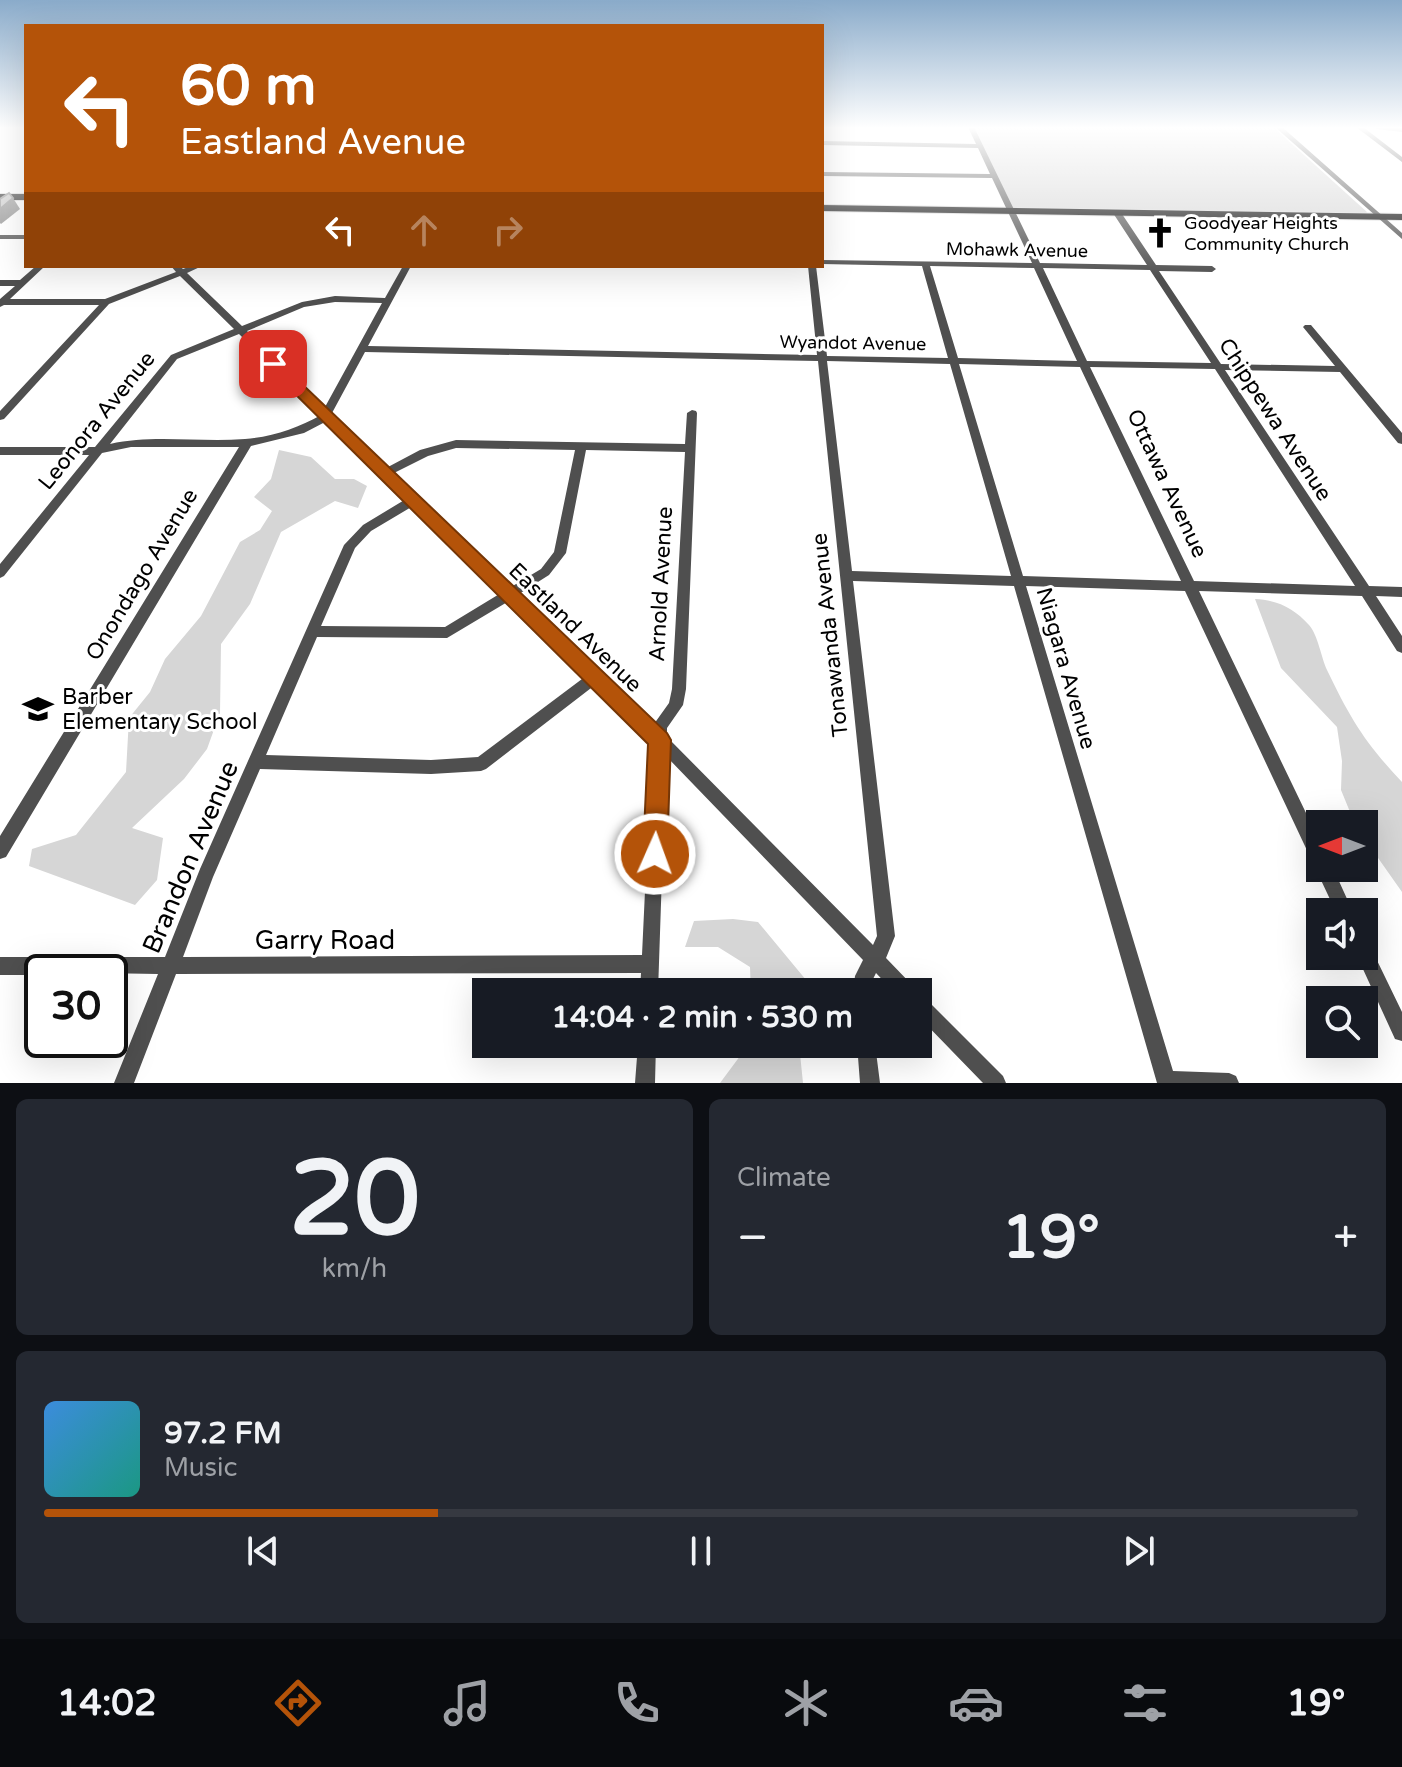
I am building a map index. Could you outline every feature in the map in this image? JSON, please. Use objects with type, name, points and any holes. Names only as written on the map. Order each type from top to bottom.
[{"type":"main road","points":[[0,197],[24,197]]},
{"type":"main road","points":[[824,208],[1402,217]]},
{"type":"street","name":"Ottawa Avenue","points":[[996,178],[1306,830]]},
{"type":"street","points":[[1335,178],[1402,237]]},
{"type":"street","name":"Chippewa Avenue","points":[[1117,213],[1402,647]]},
{"type":"street","points":[[0,237],[24,237]]},
{"type":"street","name":"Mohawk Avenue","points":[[824,262],[1212,269]]},
{"type":"street","name":"Niagara Avenue","points":[[925,264],[1166,1082]]},
{"type":"street","points":[[1,303],[39,268]]},
{"type":"street","points":[[0,451],[96,451],[131,443],[247,443],[300,431],[325,417],[406,268]]},
{"type":"street","name":"Tonawanda Avenue","points":[[812,268],[886,936],[875,959],[864,970],[863,978]]},
{"type":"street","points":[[0,417],[106,302],[178,269]]},
{"type":"street","name":"Eastland Avenue","points":[[178,269],[325,417],[660,740],[893,978]]},
{"type":"street","points":[[0,283],[23,283]]},
{"type":"street","name":"Leonora Avenue","points":[[0,573],[168,361],[309,303],[388,301]]},
{"type":"street","points":[[1,303],[106,302]]},
{"type":"street","points":[[1308,327],[1402,440]]},
{"type":"street","name":"Wyandot Avenue","points":[[363,349],[1342,369]]},
{"type":"street","name":"Arnold Avenue","points":[[650,978],[660,726],[676,705],[679,689],[692,413]]},
{"type":"street","name":"Onondago Avenue","points":[[0,851],[247,443]]},
{"type":"street","points":[[386,473],[448,445],[690,448]]},
{"type":"street","points":[[313,631],[447,633],[510,596],[552,566],[560,553],[581,446]]},
{"type":"street","name":"Brandon Avenue","points":[[124,1083],[206,875],[353,539],[412,501]]},
{"type":"street","points":[[847,576],[1402,592]]},
{"type":"street","points":[[256,762],[470,767],[495,756],[594,678]]},
{"type":"street","name":"Garry Road","points":[[0,966],[650,964]]},
{"type":"street","points":[[1373,970],[1402,1032]]},
{"type":"street","points":[[932,1017],[996,1083]]},
{"type":"street","points":[[645,1083],[646,1058]]},
{"type":"street","points":[[867,1058],[870,1083]]},
{"type":"street","points":[[1166,1082],[1229,1083]]},
{"type":"shaded area","points":[[998,178],[1329,178],[1367,212],[1365,215],[1013,209]]},
{"type":"shaded area","points":[[279,450],[311,457],[335,479],[354,479],[367,486],[358,508],[335,501],[281,532],[250,604],[221,644],[220,713],[207,749],[184,779],[132,828],[163,838],[157,880],[135,905],[29,866],[32,849],[76,835],[126,772],[129,718],[150,692],[165,659],[201,616],[240,542],[260,530],[272,511],[254,497],[271,479]]},
{"type":"shaded area","points":[[1255,599],[1285,606],[1309,625],[1327,670],[1351,716],[1378,755],[1402,782],[1402,892],[1378,858],[1378,810],[1349,810],[1341,790],[1342,761],[1337,727],[1281,668]]},
{"type":"shaded area","points":[[733,919],[758,922],[804,978],[750,978],[750,967],[718,947],[685,947],[694,921]]},
{"type":"shaded area","points":[[739,1058],[800,1058],[803,1083],[720,1083]]},
{"type":"building","points":[[9,193],[13,198],[0,209],[0,199]]},
{"type":"place","name":"Goodyear Heights Community Church","points":[[1160,233]]},
{"type":"place","name":"Barber Elementary School","points":[[38,709]]},
{"type":"route","points":[[273,364],[660,740],[655,854]]}]
